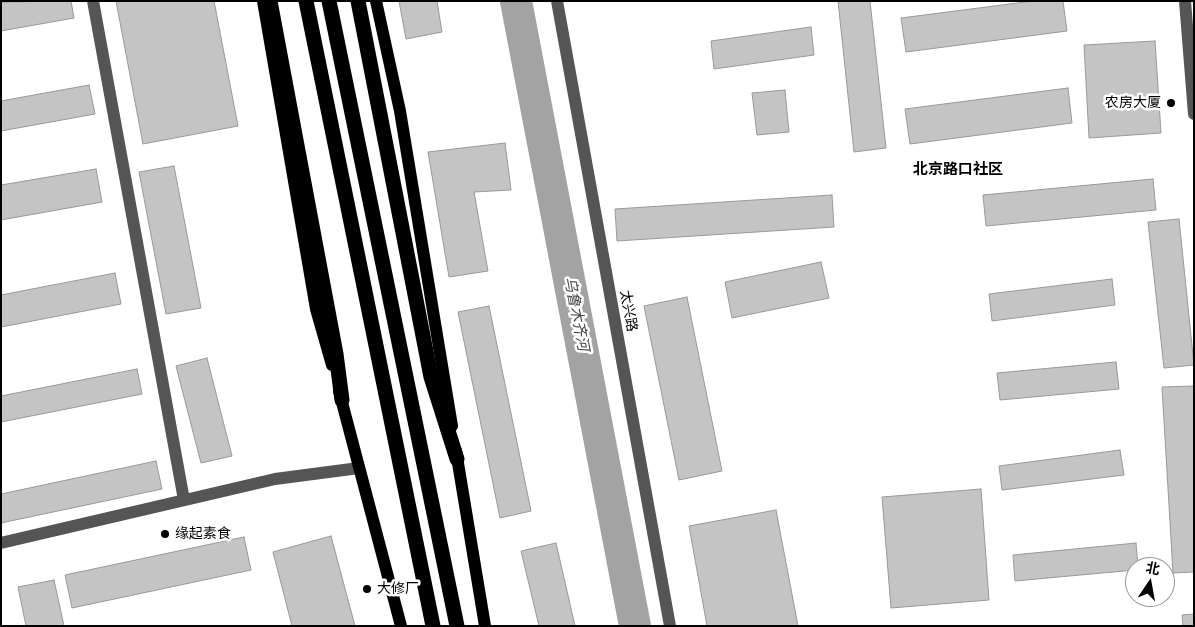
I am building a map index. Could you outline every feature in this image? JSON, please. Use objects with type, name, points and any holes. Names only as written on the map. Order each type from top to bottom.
[{"type":"highway","points":[[270,1],[336,354],[342,400]]},
{"type":"highway","points":[[306,1],[433,626]]},
{"type":"highway","points":[[329,1],[457,626]]},
{"type":"highway","points":[[358,1],[431,377],[458,459]]},
{"type":"main road","points":[[263,1],[316,309],[342,400],[401,626]]},
{"type":"main road","points":[[376,1],[400,111],[485,626]]},
{"type":"street","points":[[93,1],[184,500]]},
{"type":"street","name":"太兴路","points":[[557,1],[670,626]]},
{"type":"street","points":[[1185,1],[1194,114]]},
{"type":"street","points":[[1,543],[275,479],[359,468]]},
{"type":"building","points":[[71,1],[74,18],[1,31],[1,2]]},
{"type":"building","points":[[116,1],[214,1],[238,126],[143,144]]},
{"type":"building","points":[[399,1],[437,1],[442,32],[406,39]]},
{"type":"building","points":[[838,1],[870,1],[886,148],[854,152]]},
{"type":"building","points":[[1033,1],[1063,1],[1067,31],[906,52],[901,18]]},
{"type":"building","points":[[811,27],[814,55],[714,69],[711,41]]},
{"type":"building","points":[[1155,41],[1161,133],[1089,138],[1084,45]]},
{"type":"building","points":[[89,85],[95,114],[1,131],[1,101]]},
{"type":"building","points":[[1068,88],[1072,123],[910,144],[905,109]]},
{"type":"building","points":[[785,90],[789,132],[757,135],[752,93]]},
{"type":"building","points":[[505,143],[511,190],[474,192],[488,271],[449,277],[428,152]]},
{"type":"building","points":[[174,166],[201,308],[166,314],[139,172]]},
{"type":"building","points":[[96,169],[102,202],[1,220],[1,185]]},
{"type":"building","points":[[1153,179],[1156,210],[986,226],[983,195]]},
{"type":"building","points":[[832,195],[834,227],[617,241],[615,209]]},
{"type":"building","points":[[1179,219],[1194,365],[1164,368],[1148,222]]},
{"type":"building","points":[[821,262],[829,298],[732,318],[725,282]]},
{"type":"building","points":[[115,273],[121,304],[1,327],[1,295]]},
{"type":"building","points":[[1112,279],[1115,305],[992,321],[989,294]]},
{"type":"building","points":[[687,297],[722,471],[679,480],[644,306]]},
{"type":"building","points":[[489,306],[531,511],[500,518],[458,312]]},
{"type":"building","points":[[207,358],[232,456],[201,463],[176,366]]},
{"type":"building","points":[[1116,362],[1119,389],[1000,400],[997,373]]},
{"type":"building","points":[[137,369],[142,394],[1,422],[1,396]]},
{"type":"building","points":[[1194,386],[1194,572],[1175,573],[1175,557],[1172,557],[1162,387]]},
{"type":"building","points":[[1120,450],[1124,475],[1002,490],[999,466]]},
{"type":"building","points":[[156,461],[162,489],[1,523],[1,494]]},
{"type":"building","points":[[981,489],[989,600],[891,608],[882,497]]},
{"type":"building","points":[[776,510],[798,626],[707,626],[689,526]]},
{"type":"building","points":[[331,536],[355,626],[292,626],[273,552]]},
{"type":"building","points":[[244,537],[251,570],[72,608],[65,575]]},
{"type":"building","points":[[556,543],[575,626],[539,626],[521,551]]},
{"type":"building","points":[[1136,543],[1137,557],[1125,557],[1125,571],[1015,581],[1013,555]]},
{"type":"building","points":[[54,580],[64,626],[26,626],[18,587]]},
{"type":"building","points":[[1194,614],[1194,626],[1183,626],[1182,615]]},
{"type":"waterway","name":"乌鲁木齐河","points":[[516,1],[635,626]]},
{"type":"place","name":"农房大厦","points":[[1171,103]]},
{"type":"place","name":"缘起素食","points":[[165,534]]},
{"type":"place","name":"大修厂","points":[[367,589]]},
{"type":"district","name":"北京路口社区","points":[[958,170]]}]
